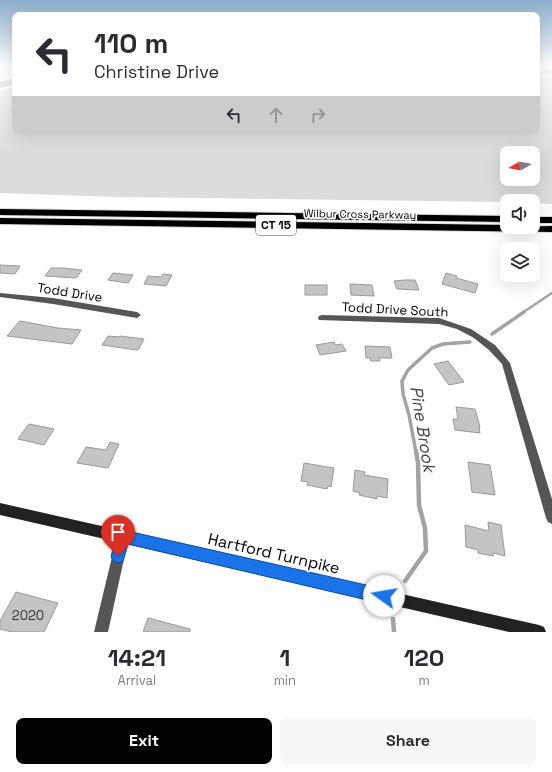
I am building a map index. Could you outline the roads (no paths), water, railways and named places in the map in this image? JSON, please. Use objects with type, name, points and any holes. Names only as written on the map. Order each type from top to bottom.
[{"type":"highway","name":"Wilbur Cross Parkway","points":[[0,212],[500,219]]},
{"type":"highway","points":[[540,220],[552,220]]},
{"type":"highway","name":"Wilbur Cross Parkway","points":[[0,221],[552,229]]},
{"type":"main road","name":"Hartford Turnpike","points":[[0,509],[539,632]]},
{"type":"street","name":"Todd Drive","points":[[0,295],[53,301],[137,315]]},
{"type":"street","name":"Todd Drive South","points":[[322,318],[439,321],[455,325],[471,332],[495,348],[506,363],[552,518]]},
{"type":"street","points":[[101,632],[123,536]]},
{"type":"waterway","name":"Pine Brook","points":[[522,313],[552,293]]},
{"type":"waterway","name":"Pine Brook","points":[[492,334],[524,312]]},
{"type":"waterway","name":"Pine Brook","points":[[416,452],[409,415],[403,394],[402,381],[408,370],[432,348],[443,344],[470,342]]},
{"type":"waterway","name":"Pine Brook","points":[[405,581],[426,551],[425,528],[419,505],[418,463],[416,451]]},
{"type":"waterway","name":"Pine Brook","points":[[393,619],[394,632]]}]
